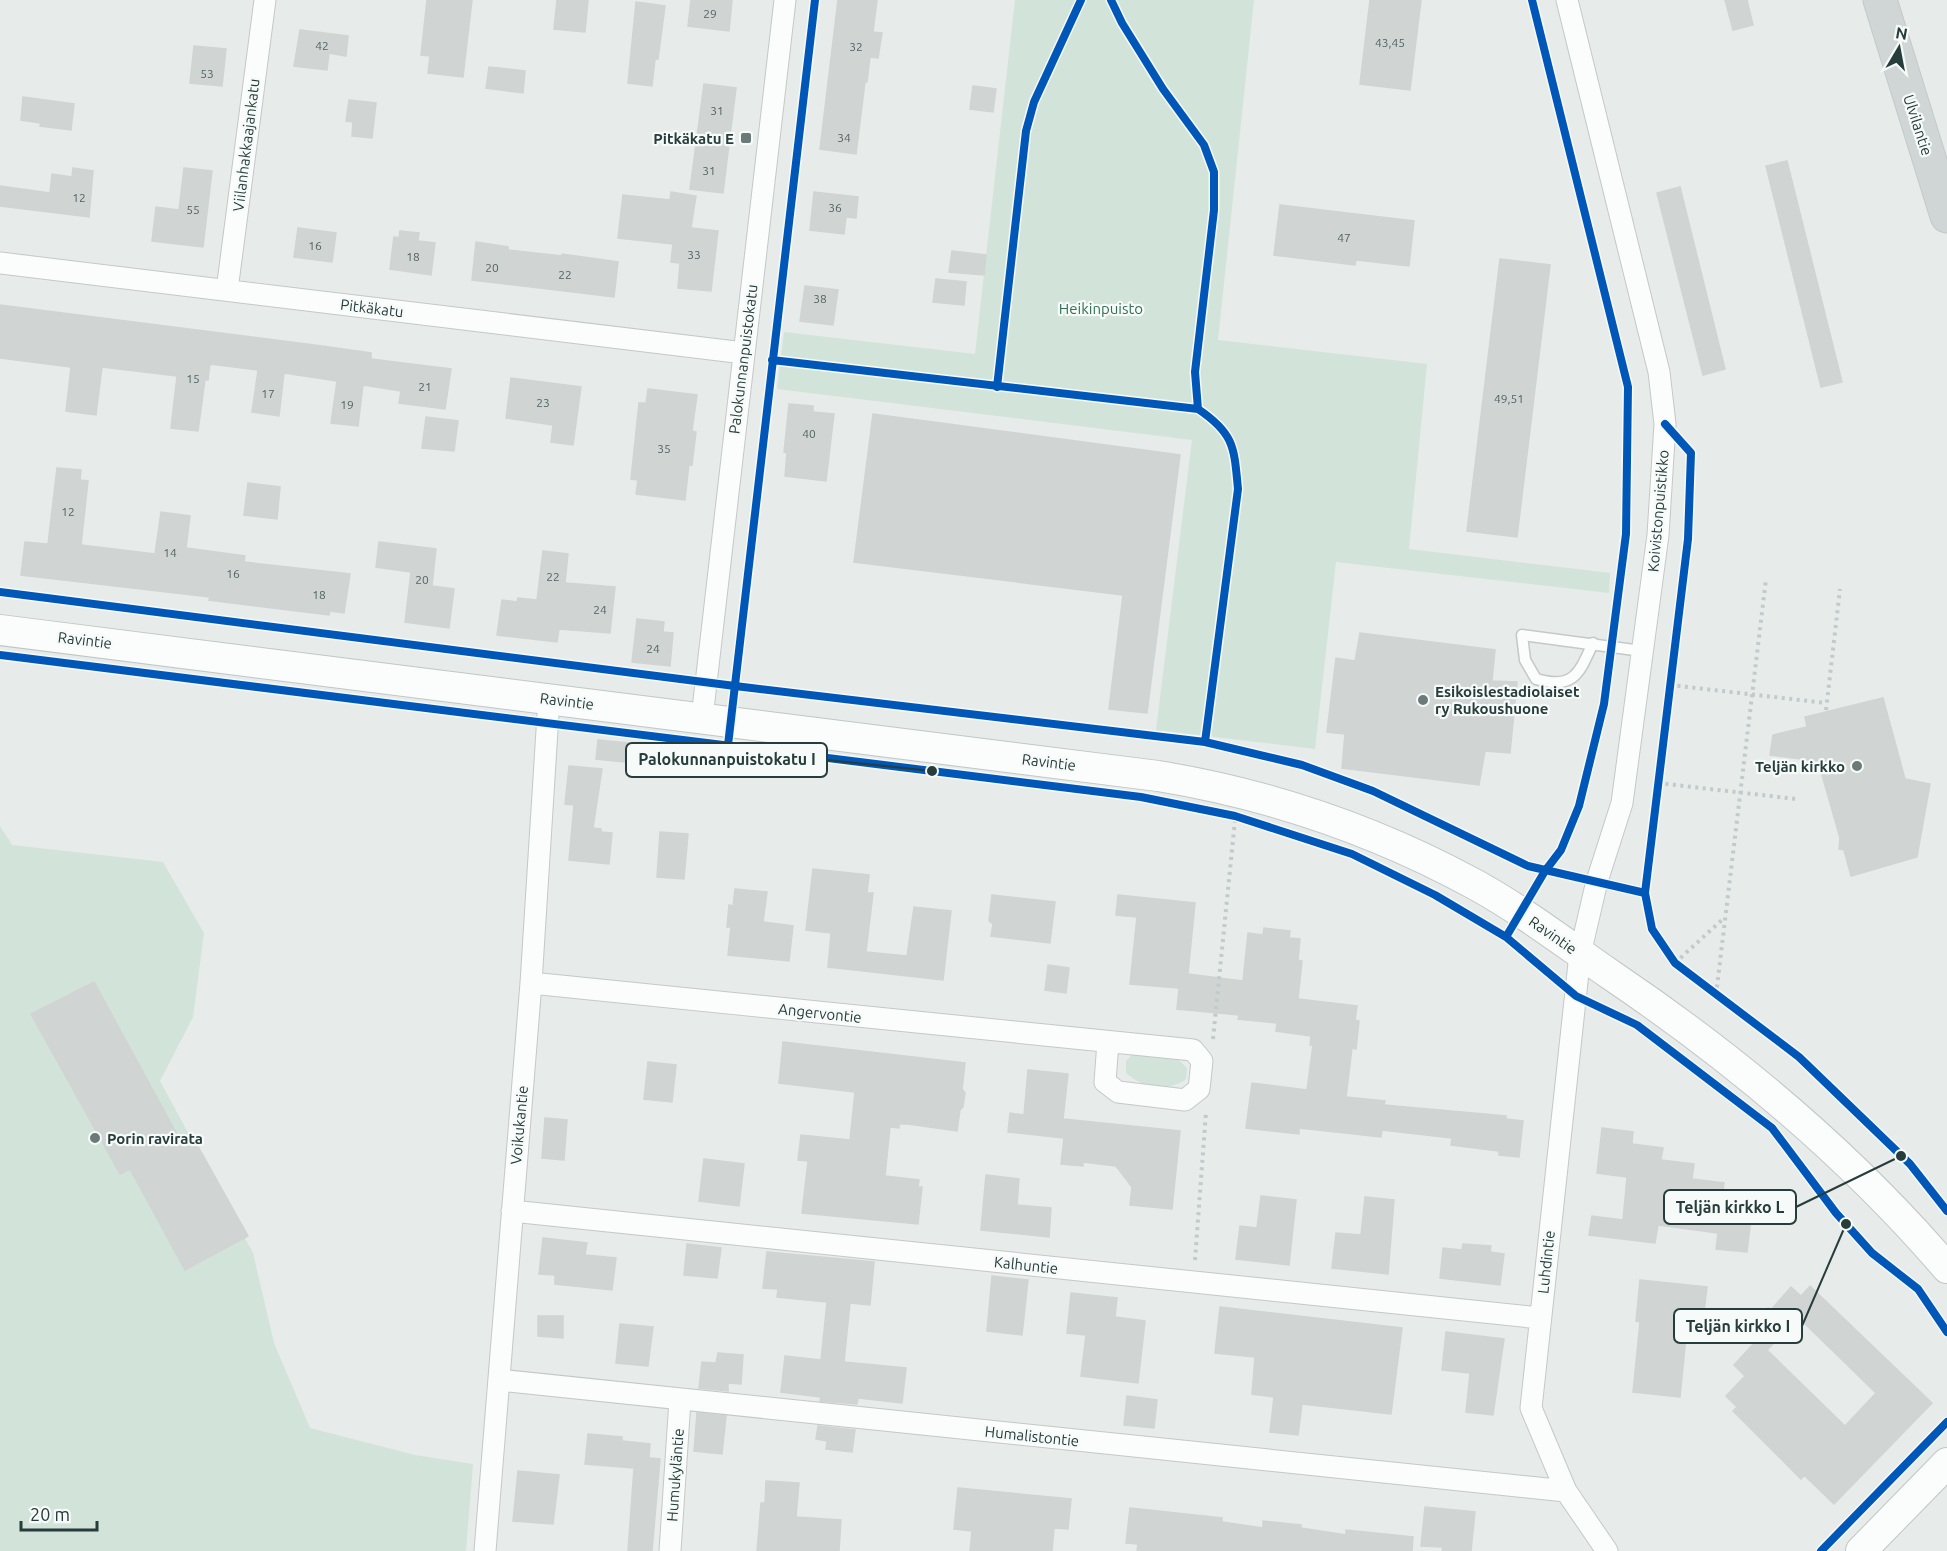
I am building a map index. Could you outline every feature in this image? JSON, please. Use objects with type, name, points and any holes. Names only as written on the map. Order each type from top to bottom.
[{"type":"main road","name":"Ulvilantie","points":[[1880,0],[1947,216]]},
{"type":"main road","name":"Ravintie","points":[[0,630],[1158,776],[1203,783],[1296,808],[1355,829],[1475,885],[1522,913],[1653,1003],[1713,1048],[1809,1128],[1868,1182],[1947,1268]]},
{"type":"main road","points":[[1861,1551],[1947,1463]]},
{"type":"street","name":"Viilanhakkaajankatu","points":[[227,290],[265,0]]},
{"type":"street","name":"Palokunnanpuistokatu","points":[[702,718],[785,0]]},
{"type":"street","name":"Koivistonpuistikko","points":[[1567,0],[1659,372],[1665,424],[1658,535],[1622,803],[1597,881],[1580,954]]},
{"type":"street","name":"Pitkäkatu","points":[[0,263],[744,353]]},
{"type":"street","name":"Voikukantie","points":[[485,1551],[531,983],[549,699]]},
{"type":"street","name":"Luhdintie","points":[[1580,954],[1531,1408],[1566,1491],[1607,1551]]},
{"type":"street","name":"Angervontie","points":[[531,983],[1193,1050],[1202,1061],[1199,1089],[1185,1100],[1118,1092],[1105,1082],[1108,1042]]},
{"type":"street","name":"Kalhuntie","points":[[512,1211],[1540,1318]]},
{"type":"street","name":"Humalistontie","points":[[499,1380],[1566,1491]]},
{"type":"street","name":"Humukyläntie","points":[[670,1551],[681,1400]]},
{"type":"lane","points":[[1593,644],[1581,668],[1567,681],[1554,684],[1536,679],[1525,660],[1522,635],[1581,642],[1642,651]]},
{"type":"path","points":[[1716,995],[1766,579]]},
{"type":"path","points":[[1826,710],[1840,589]]},
{"type":"path","points":[[1669,696],[1671,674]]},
{"type":"path","points":[[1670,685],[1826,703]]},
{"type":"path","points":[[1657,794],[1660,772]]},
{"type":"path","points":[[1658,783],[1796,799]]},
{"type":"path","points":[[1225,814],[1246,819]]},
{"type":"path","points":[[1675,963],[1725,918]]},
{"type":"path","points":[[1653,1003],[1679,968],[1669,955]]},
{"type":"path","points":[[1707,988],[1725,1002]]},
{"type":"green space","name":"Heikinpuisto","points":[[1015,0],[1254,0],[1218,340],[1427,364],[1409,549],[1610,573],[1609,593],[1336,562],[1315,749],[1156,730],[1192,440],[777,389],[784,332],[975,354]]},
{"type":"green space","name":"Porin ravirata","points":[[0,826],[12,845],[163,862],[204,933],[193,1017],[160,1081],[253,1253],[274,1343],[310,1428],[415,1455],[473,1464],[466,1551],[0,1551]]},
{"type":"green space","points":[[1133,1054],[1163,1055],[1176,1059],[1187,1068],[1186,1079],[1163,1087],[1139,1082],[1126,1073],[1126,1061]]},
{"type":"building","points":[[427,0],[472,0],[463,77],[428,73],[430,56],[421,55]]},
{"type":"building","points":[[557,0],[588,0],[585,32],[554,29]]},
{"type":"building","points":[[691,0],[732,0],[729,31],[688,26]]},
{"type":"building","points":[[838,0],[877,0],[873,32],[882,33],[878,58],[870,57],[856,154],[820,149]]},
{"type":"building","points":[[1370,0],[1421,0],[1410,90],[1360,84]]},
{"type":"building","points":[[1725,0],[1747,0],[1753,25],[1733,30]]},
{"type":"building","points":[[636,2],[665,6],[652,86],[628,83]]},
{"type":"building","points":[[300,30],[348,36],[346,56],[329,53],[327,70],[294,66]]},
{"type":"building","points":[[194,46],[226,49],[222,86],[190,83]]},
{"type":"building","points":[[489,67],[525,71],[523,93],[486,88]]},
{"type":"building","points":[[704,84],[736,88],[723,193],[690,189]]},
{"type":"building","points":[[973,86],[996,89],[993,112],[970,109]]},
{"type":"building","points":[[23,97],[74,104],[71,130],[40,126],[41,123],[21,120]]},
{"type":"building","points":[[349,100],[376,103],[372,138],[352,136],[353,122],[346,121]]},
{"type":"building","points":[[1787,161],[1842,382],[1821,387],[1766,166]]},
{"type":"building","points":[[73,168],[93,171],[89,217],[0,206],[0,186],[50,193],[52,174],[72,177]]},
{"type":"building","points":[[184,168],[212,171],[203,247],[152,241],[156,207],[179,210]]},
{"type":"building","points":[[1680,187],[1725,369],[1703,375],[1657,193]]},
{"type":"building","points":[[671,192],[696,196],[691,228],[718,231],[711,291],[678,288],[680,263],[671,262],[673,244],[618,238],[623,195],[670,200]]},
{"type":"building","points":[[814,192],[858,197],[856,218],[846,217],[844,234],[810,230]]},
{"type":"building","points":[[1280,205],[1414,221],[1409,266],[1356,260],[1355,265],[1274,255]]},
{"type":"building","points":[[298,228],[336,233],[332,262],[294,257]]},
{"type":"building","points":[[400,231],[419,233],[418,241],[435,243],[431,275],[390,269],[394,237],[399,238]]},
{"type":"building","points":[[476,242],[508,247],[508,250],[562,256],[562,254],[618,262],[614,297],[472,280]]},
{"type":"building","points":[[952,251],[986,255],[984,275],[949,272]]},
{"type":"building","points":[[1500,259],[1550,265],[1517,537],[1467,531]]},
{"type":"building","points":[[936,279],[966,282],[964,305],[933,302]]},
{"type":"building","points":[[805,286],[838,290],[833,325],[800,321]]},
{"type":"building","points":[[0,305],[322,346],[371,353],[371,359],[451,369],[445,409],[399,403],[401,391],[363,385],[358,426],[331,423],[337,381],[284,373],[279,416],[252,412],[258,370],[210,364],[208,380],[205,380],[198,431],[171,428],[177,376],[102,367],[96,415],[66,411],[71,367],[0,358]]},
{"type":"building","points":[[511,378],[581,387],[573,445],[551,442],[553,425],[506,418]]},
{"type":"building","points":[[648,389],[697,395],[692,431],[696,432],[692,465],[689,464],[685,500],[636,494],[638,480],[631,479],[639,403],[646,403]]},
{"type":"building","points":[[789,404],[813,406],[813,412],[834,414],[826,481],[785,476],[787,453],[784,452]]},
{"type":"building","points":[[873,414],[1180,455],[1147,713],[1109,709],[1123,595],[854,562]]},
{"type":"building","points":[[426,417],[458,421],[454,451],[422,448]]},
{"type":"building","points":[[57,468],[81,470],[80,480],[88,481],[81,545],[155,554],[161,512],[190,516],[186,548],[245,556],[244,562],[350,574],[344,613],[330,611],[329,615],[209,600],[210,597],[21,575],[25,542],[48,544]]},
{"type":"building","points":[[248,483],[280,487],[277,519],[244,515]]},
{"type":"building","points":[[379,542],[436,549],[432,586],[454,589],[449,628],[405,622],[411,572],[376,567]]},
{"type":"building","points":[[543,551],[568,554],[565,583],[615,587],[610,633],[559,629],[557,642],[497,635],[502,600],[517,602],[518,598],[537,600]]},
{"type":"building","points":[[637,619],[664,622],[663,632],[673,633],[670,666],[632,662]]},
{"type":"building","name":"Esikoislestadiolaiset ry Rukoushuone","points":[[1360,633],[1495,650],[1492,681],[1517,682],[1510,753],[1485,751],[1479,785],[1342,768],[1345,734],[1327,732],[1336,658],[1355,661]]},
{"type":"building","points":[[1883,698],[1905,779],[1930,784],[1917,857],[1851,876],[1844,850],[1839,849],[1840,838],[1818,761],[1770,755],[1773,735],[1807,727],[1805,717]]},
{"type":"building","points":[[598,740],[628,743],[625,762],[596,759]]},
{"type":"building","points":[[569,766],[602,769],[593,828],[601,829],[601,832],[612,833],[609,864],[569,860],[574,805],[565,804]]},
{"type":"building","points":[[660,832],[688,834],[684,879],[657,877]]},
{"type":"building","points":[[813,869],[869,875],[867,893],[873,893],[866,952],[907,956],[914,907],[951,911],[943,980],[828,967],[831,933],[806,930]]},
{"type":"building","points":[[735,889],[767,892],[763,922],[793,926],[789,961],[728,955],[731,927],[727,927],[729,905],[733,906]]},
{"type":"building","points":[[992,895],[1055,902],[1050,943],[991,936],[993,924],[989,921]]},
{"type":"building","points":[[1118,895],[1195,903],[1188,974],[1243,981],[1248,933],[1263,935],[1264,928],[1290,931],[1289,938],[1300,939],[1298,960],[1302,961],[1298,999],[1357,1006],[1355,1020],[1359,1021],[1356,1049],[1352,1048],[1346,1097],[1385,1101],[1384,1105],[1506,1116],[1506,1119],[1523,1121],[1519,1157],[1499,1155],[1499,1151],[1451,1145],[1452,1138],[1382,1130],[1381,1137],[1299,1128],[1299,1134],[1246,1128],[1252,1083],[1307,1090],[1313,1045],[1310,1045],[1311,1036],[1276,1031],[1277,1023],[1238,1019],[1239,1015],[1177,1009],[1179,988],[1130,984],[1137,917],[1116,915]]},
{"type":"building","points":[[1048,965],[1069,968],[1066,993],[1045,990]]},
{"type":"building","points":[[94,982],[179,1138],[190,1132],[248,1236],[185,1270],[130,1169],[120,1174],[31,1014]]},
{"type":"building","points":[[783,1042],[965,1063],[962,1089],[965,1093],[957,1131],[908,1124],[899,1124],[899,1128],[890,1127],[885,1176],[919,1180],[918,1187],[922,1187],[918,1224],[802,1213],[808,1161],[798,1160],[801,1135],[850,1140],[855,1092],[779,1083]]},
{"type":"building","points":[[648,1062],[676,1065],[672,1102],[644,1099]]},
{"type":"building","points":[[1028,1070],[1068,1074],[1063,1119],[1180,1131],[1172,1209],[1130,1205],[1132,1187],[1116,1166],[1083,1162],[1083,1166],[1061,1164],[1064,1138],[1008,1132],[1010,1113],[1024,1115]]},
{"type":"building","points":[[545,1118],[567,1120],[564,1160],[542,1158]]},
{"type":"building","points":[[1602,1128],[1633,1132],[1632,1144],[1663,1148],[1661,1160],[1694,1164],[1692,1179],[1724,1183],[1722,1198],[1753,1202],[1747,1252],[1716,1249],[1718,1233],[1658,1225],[1655,1243],[1589,1235],[1592,1216],[1623,1220],[1627,1177],[1597,1173]]},
{"type":"building","points":[[704,1159],[744,1164],[739,1206],[699,1201]]},
{"type":"building","points":[[986,1175],[1019,1179],[1017,1205],[1051,1208],[1049,1237],[981,1230]]},
{"type":"building","points":[[1261,1196],[1296,1200],[1289,1265],[1236,1259],[1240,1226],[1257,1228]]},
{"type":"building","points":[[1365,1197],[1394,1200],[1388,1274],[1332,1268],[1336,1233],[1361,1235]]},
{"type":"building","points":[[543,1238],[587,1243],[585,1255],[616,1258],[612,1290],[555,1284],[555,1275],[539,1274]]},
{"type":"building","points":[[687,1244],[721,1248],[717,1278],[684,1275]]},
{"type":"building","points":[[1463,1244],[1491,1246],[1490,1252],[1504,1254],[1500,1285],[1440,1278],[1443,1248],[1462,1250]]},
{"type":"building","points":[[767,1252],[874,1262],[870,1305],[850,1303],[844,1362],[906,1368],[902,1403],[858,1398],[857,1404],[820,1401],[821,1397],[781,1392],[785,1356],[821,1360],[827,1302],[777,1297],[778,1289],[763,1288]]},
{"type":"building","points":[[992,1276],[1028,1280],[1022,1335],[987,1331]]},
{"type":"building","points":[[1640,1280],[1707,1287],[1702,1328],[1687,1327],[1680,1397],[1633,1392],[1640,1322],[1636,1321]]},
{"type":"building","points":[[1810,1286],[1932,1403],[1834,1504],[1804,1475],[1801,1479],[1733,1411],[1737,1407],[1726,1396],[1745,1376],[1734,1365],[1756,1341],[1746,1331],[1768,1308],[1771,1310],[1791,1287],[1801,1296]],"holes":[[[1799,1318],[1876,1393],[1845,1426],[1767,1350]]]},
{"type":"building","points":[[1071,1293],[1117,1298],[1115,1317],[1145,1321],[1138,1383],[1081,1376],[1086,1335],[1067,1333]]},
{"type":"building","points":[[1220,1307],[1402,1328],[1391,1414],[1302,1404],[1298,1435],[1270,1432],[1274,1397],[1252,1394],[1255,1357],[1215,1353]]},
{"type":"building","points":[[538,1316],[563,1316],[563,1338],[538,1336]]},
{"type":"building","points":[[620,1324],[653,1327],[648,1366],[616,1363]]},
{"type":"building","points":[[1446,1332],[1504,1339],[1493,1415],[1466,1412],[1470,1373],[1442,1370]]},
{"type":"building","points":[[718,1353],[743,1355],[741,1384],[728,1383],[728,1391],[699,1388],[702,1362],[716,1363]]},
{"type":"building","points":[[1127,1396],[1157,1400],[1154,1428],[1124,1425]]},
{"type":"building","points":[[697,1413],[726,1416],[722,1454],[694,1451]]},
{"type":"building","points":[[818,1426],[855,1430],[852,1452],[826,1449],[827,1441],[816,1439]]},
{"type":"building","points":[[588,1434],[622,1437],[622,1441],[650,1444],[649,1458],[660,1459],[652,1551],[628,1551],[634,1468],[585,1464]]},
{"type":"building","points":[[518,1471],[559,1475],[553,1524],[513,1521]]},
{"type":"building","points":[[766,1481],[799,1483],[796,1517],[841,1520],[839,1551],[757,1551],[761,1503],[765,1503]]},
{"type":"building","points":[[958,1488],[1071,1499],[1068,1529],[1054,1528],[1052,1551],[970,1551],[972,1531],[954,1529]]},
{"type":"building","points":[[1425,1507],[1475,1512],[1471,1551],[1442,1551],[1443,1547],[1421,1546]]},
{"type":"building","points":[[1130,1508],[1222,1518],[1222,1522],[1263,1528],[1263,1521],[1301,1525],[1301,1528],[1346,1535],[1346,1530],[1413,1537],[1412,1551],[1137,1551],[1138,1544],[1126,1543]]},
{"type":"cycle path","points":[[728,745],[815,0]]},
{"type":"cycle path","points":[[997,387],[1026,131],[1034,102],[1081,0]]},
{"type":"cycle path","points":[[1111,0],[1122,23],[1163,89],[1204,145],[1214,172],[1214,210],[1195,372],[1198,409]]},
{"type":"cycle path","points":[[1506,937],[1545,871],[1561,850],[1579,806],[1604,704],[1626,534],[1628,387],[1532,0]]},
{"type":"cycle path","points":[[772,360],[1198,409],[1210,418],[1226,434],[1230,443],[1238,489],[1205,742]]},
{"type":"cycle path","points":[[1665,424],[1691,453],[1688,539],[1645,893],[1652,929],[1675,963],[1799,1057],[1910,1164],[1947,1211]]},
{"type":"cycle path","points":[[0,592],[735,686],[1205,742],[1302,765],[1373,791],[1528,866],[1645,893]]},
{"type":"cycle path","points":[[0,655],[1141,797],[1235,816],[1352,854],[1435,895],[1506,937],[1576,996],[1637,1025],[1772,1128],[1836,1213],[1872,1253],[1918,1289],[1947,1332]]},
{"type":"cycle path","points":[[1821,1551],[1947,1422]]},
{"type":"place","name":"Pitkäkatu E","points":[[746,138]]},
{"type":"place","name":"Esikoislestadiolaiset ry Rukoushuone","points":[[1423,700]]},
{"type":"place","name":"Teljän kirkko","points":[[1857,766]]},
{"type":"place","name":"Palokunnanpuistokatu I","points":[[932,771]]},
{"type":"place","name":"Porin ravirata","points":[[95,1138]]},
{"type":"place","name":"Teljän kirkko L","points":[[1901,1156]]},
{"type":"place","name":"Teljän kirkko I","points":[[1846,1224]]}]
